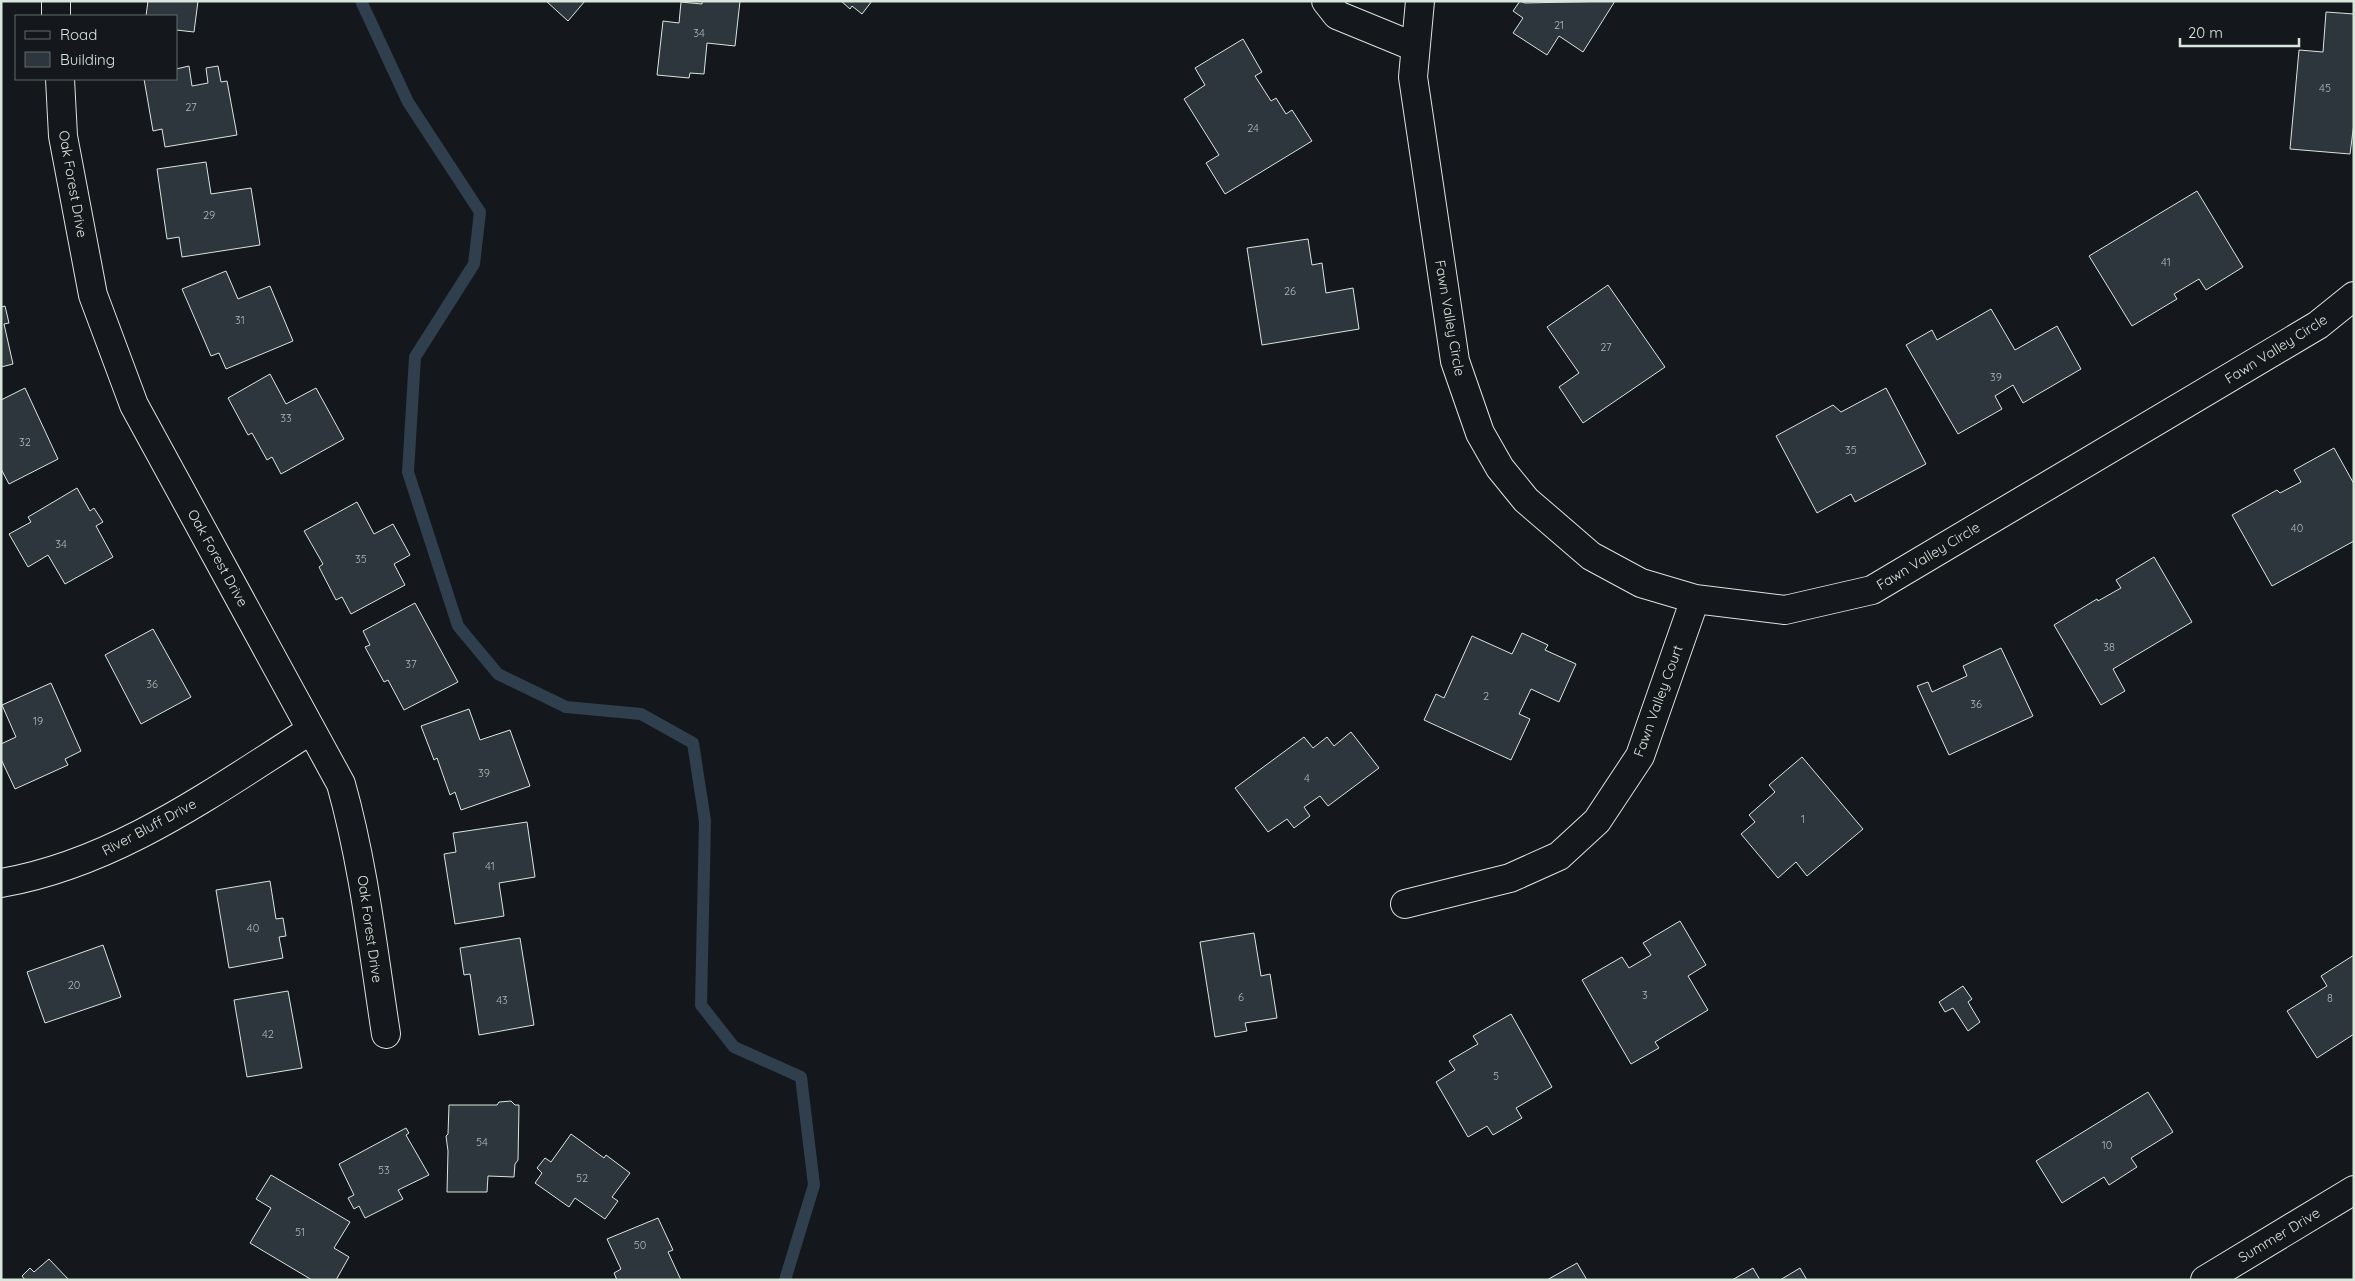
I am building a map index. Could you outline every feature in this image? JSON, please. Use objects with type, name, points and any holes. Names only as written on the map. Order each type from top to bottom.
[{"type":"street","points":[[56,1],[56,15]]},
{"type":"street","points":[[1326,1],[1337,15],[1415,47]]},
{"type":"street","name":"Fawn Valley Circle","points":[[1420,1],[1413,77],[1455,361],[1466,398],[1480,433],[1500,468],[1526,500],[1590,556],[1641,582],[1694,599],[1785,610],[1872,590],[2318,325],[2354,296]]},
{"type":"street","name":"Oak Forest Drive","points":[[60,80],[63,136],[93,295],[134,405],[341,784],[354,832],[386,1034]]},
{"type":"street","name":"Fawn Valley Court","points":[[1405,904],[1510,878],[1559,856],[1597,821],[1640,756],[1694,599]]},
{"type":"street","name":"River Bluff Drive","points":[[1,882],[23,879],[98,854],[172,818],[311,730]]},
{"type":"street","name":"Summer Drive","points":[[2205,1280],[2354,1190]]},
{"type":"building","points":[[148,1],[198,1],[194,32],[178,30],[178,15],[146,15]]},
{"type":"building","points":[[546,1],[585,1],[568,21]]},
{"type":"building","points":[[702,1],[740,1],[735,46],[707,43],[704,74],[690,73],[689,78],[657,75],[663,21],[679,23],[681,2],[702,4]]},
{"type":"building","points":[[841,1],[872,1],[862,14],[852,6],[850,9]]},
{"type":"building","points":[[1520,1],[1525,3],[1615,1],[1583,52],[1559,36],[1547,55],[1513,33],[1523,18],[1513,11]]},
{"type":"building","points":[[2326,12],[2354,14],[2354,123],[2350,154],[2290,149],[2299,50],[2323,52]]},
{"type":"building","points":[[1243,39],[1262,72],[1255,76],[1271,101],[1276,98],[1286,114],[1292,110],[1312,141],[1225,194],[1206,163],[1219,155],[1184,99],[1205,85],[1195,68]]},
{"type":"building","points":[[189,66],[192,86],[208,83],[206,68],[218,66],[221,82],[227,81],[237,135],[165,147],[162,129],[153,131],[144,80],[178,80],[178,69]]},
{"type":"building","points":[[206,162],[211,194],[251,188],[260,245],[182,257],[179,237],[167,239],[157,169]]},
{"type":"building","points":[[2197,191],[2243,267],[2206,290],[2199,279],[2174,294],[2177,299],[2132,326],[2089,256]]},
{"type":"building","points":[[1308,239],[1312,265],[1322,263],[1326,293],[1353,288],[1359,329],[1262,345],[1247,248]]},
{"type":"building","points":[[226,271],[238,299],[270,286],[293,341],[226,369],[219,353],[211,356],[182,289]]},
{"type":"building","points":[[1608,285],[1665,367],[1583,423],[1559,387],[1579,373],[1547,327]]},
{"type":"building","points":[[5,306],[9,323],[4,324],[13,364],[1,367],[1,307]]},
{"type":"building","points":[[1991,309],[2015,350],[2057,326],[2081,369],[2023,403],[2013,385],[1995,396],[2002,409],[1958,434],[1906,345],[1932,330],[1937,340]]},
{"type":"building","points":[[270,374],[286,404],[316,388],[344,439],[281,474],[272,457],[267,460],[252,433],[248,435],[228,398]]},
{"type":"building","points":[[25,388],[58,459],[9,484],[1,469],[1,400]]},
{"type":"building","points":[[1886,388],[1926,464],[1855,502],[1851,494],[1817,513],[1776,436],[1833,405],[1841,412]]},
{"type":"building","points":[[2334,448],[2354,484],[2354,541],[2272,586],[2232,515],[2277,490],[2280,493],[2301,482],[2294,470]]},
{"type":"building","points":[[77,488],[90,511],[94,508],[103,522],[96,526],[113,557],[65,584],[48,555],[28,567],[9,534],[31,522],[28,517]]},
{"type":"building","points":[[357,502],[374,534],[393,524],[410,555],[394,564],[405,585],[351,614],[342,597],[336,600],[319,567],[323,564],[304,531]]},
{"type":"building","points":[[2154,557],[2192,622],[2113,669],[2125,691],[2101,705],[2054,625],[2097,599],[2098,601],[2121,588],[2116,580]]},
{"type":"building","points":[[415,603],[458,682],[404,710],[388,680],[384,682],[365,647],[370,645],[363,631]]},
{"type":"building","points":[[153,629],[191,697],[141,724],[105,655]]},
{"type":"building","points":[[1522,633],[1548,645],[1545,650],[1576,664],[1559,702],[1531,689],[1519,714],[1530,719],[1511,760],[1424,720],[1436,694],[1444,698],[1472,636],[1512,654]]},
{"type":"building","points":[[2001,648],[2033,716],[1949,755],[1917,686],[1928,682],[1932,692],[1967,676],[1963,666]]},
{"type":"building","points":[[51,683],[81,751],[65,759],[68,765],[15,789],[1,759],[1,744],[16,737],[2,705]]},
{"type":"building","points":[[469,709],[480,740],[510,730],[530,786],[461,810],[455,792],[450,795],[437,758],[434,760],[421,726]]},
{"type":"building","points":[[1351,732],[1379,768],[1328,806],[1320,796],[1304,807],[1310,816],[1294,828],[1287,819],[1268,832],[1235,788],[1304,737],[1313,748],[1327,737],[1334,746]]},
{"type":"building","points":[[1802,757],[1863,829],[1807,876],[1796,862],[1778,878],[1741,834],[1755,822],[1749,815],[1775,792],[1769,785]]},
{"type":"building","points":[[527,822],[535,877],[499,883],[504,916],[455,924],[444,854],[456,852],[453,833]]},
{"type":"building","points":[[270,881],[276,919],[283,918],[286,936],[279,937],[283,958],[229,968],[216,890]]},
{"type":"building","points":[[1680,921],[1706,965],[1688,976],[1708,1010],[1655,1042],[1659,1048],[1631,1064],[1582,980],[1622,957],[1629,968],[1651,955],[1643,943]]},
{"type":"building","points":[[1254,933],[1261,976],[1270,974],[1277,1018],[1245,1023],[1247,1031],[1215,1037],[1200,942]]},
{"type":"building","points":[[520,938],[534,1025],[479,1035],[470,974],[464,975],[460,948]]},
{"type":"building","points":[[103,945],[121,997],[45,1023],[27,972]]},
{"type":"building","points":[[2354,955],[2354,1034],[2317,1058],[2287,1011],[2327,986],[2321,976]]},
{"type":"building","points":[[1963,986],[1972,999],[1968,1002],[1980,1022],[1968,1031],[1953,1008],[1945,1012],[1939,1002]]},
{"type":"building","points":[[288,991],[302,1068],[247,1077],[234,1000]]},
{"type":"building","points":[[1511,1014],[1552,1087],[1516,1108],[1522,1118],[1493,1135],[1487,1126],[1468,1137],[1436,1082],[1455,1070],[1449,1061],[1478,1044],[1473,1036]]},
{"type":"building","points":[[2148,1092],[2173,1132],[2131,1158],[2137,1167],[2109,1185],[2104,1177],[2062,1203],[2036,1161]]},
{"type":"building","points":[[511,1101],[515,1105],[519,1105],[518,1160],[515,1164],[514,1177],[488,1176],[487,1192],[447,1192],[448,1151],[446,1136],[448,1134],[449,1105],[497,1105],[499,1102]]},
{"type":"building","points":[[406,1128],[409,1133],[406,1135],[429,1175],[398,1190],[403,1199],[365,1218],[359,1206],[354,1209],[348,1198],[354,1195],[339,1164]]},
{"type":"building","points":[[571,1134],[604,1158],[606,1155],[630,1173],[612,1197],[618,1201],[605,1219],[575,1198],[569,1207],[535,1183],[542,1173],[537,1168],[545,1158],[551,1162]]},
{"type":"building","points":[[271,1175],[350,1222],[334,1248],[349,1257],[336,1280],[312,1280],[250,1243],[271,1208],[256,1199]]},
{"type":"building","points":[[658,1218],[673,1250],[668,1252],[681,1280],[617,1280],[614,1273],[621,1269],[607,1239]]},
{"type":"building","points":[[49,1259],[69,1280],[25,1280],[22,1276],[30,1268],[34,1272]]},
{"type":"building","points":[[1577,1263],[1587,1280],[1547,1280]]},
{"type":"building","points":[[1753,1268],[1760,1280],[1732,1280]]},
{"type":"building","points":[[1800,1268],[1807,1280],[1780,1280]]},
{"type":"waterway","points":[[361,1],[408,102],[480,212],[474,264],[415,357],[408,472],[458,626],[498,674],[566,707],[641,714],[693,743],[705,821],[701,1005],[734,1047],[801,1077],[814,1185],[785,1280]]}]
